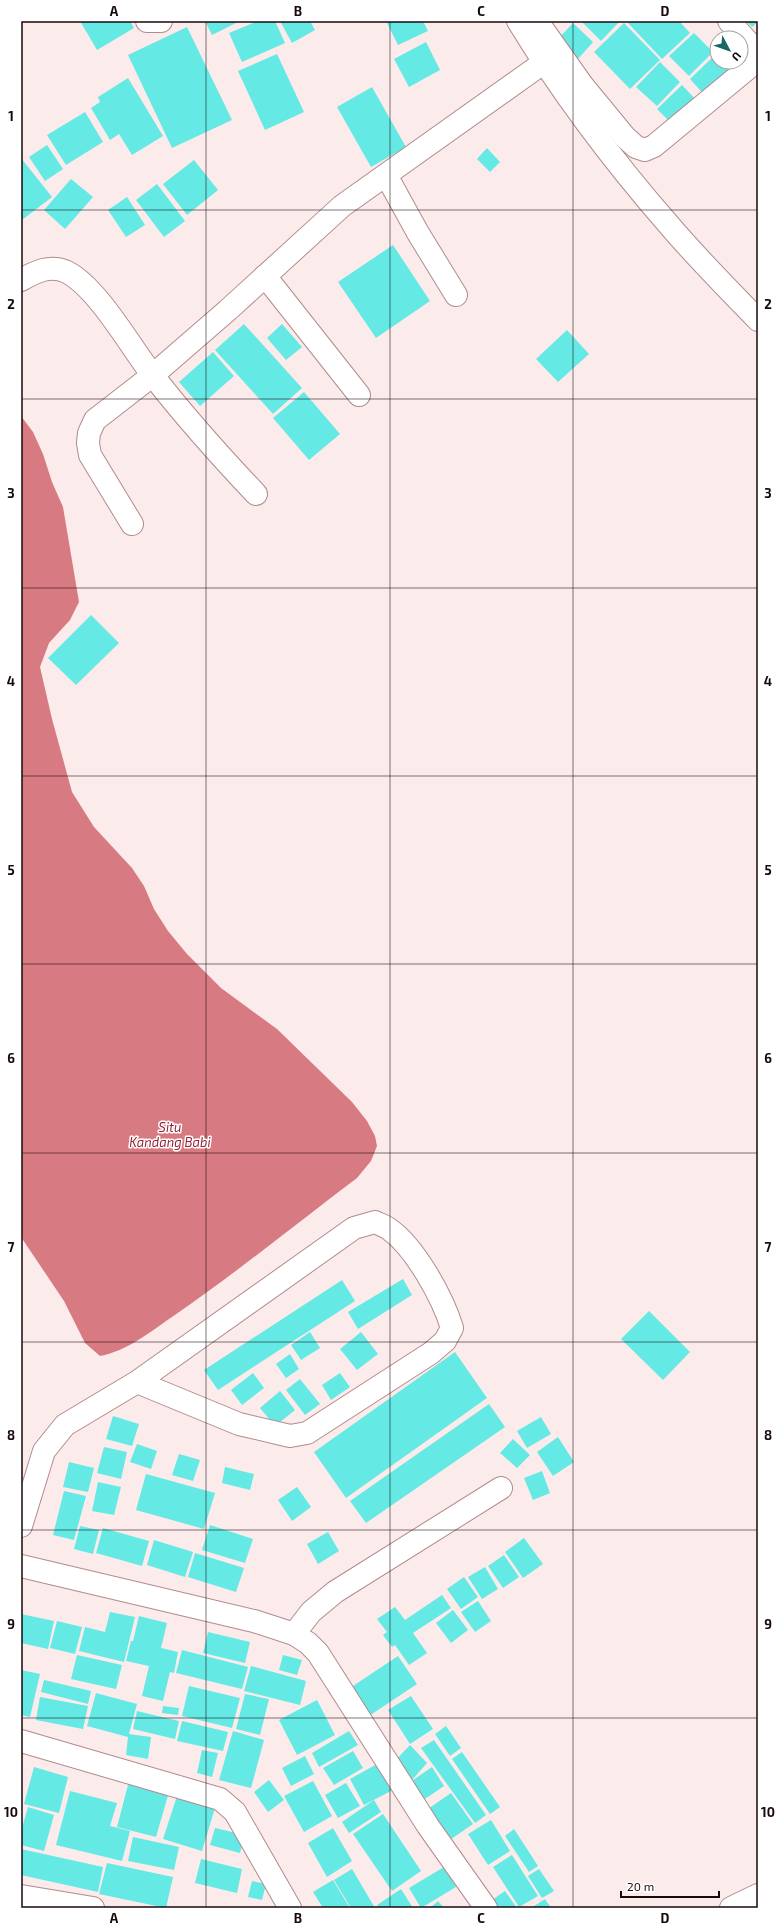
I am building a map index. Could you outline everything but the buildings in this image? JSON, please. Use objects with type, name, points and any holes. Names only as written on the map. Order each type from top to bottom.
[{"type":"street","points":[[147,21],[161,21]]},
{"type":"street","points":[[518,21],[543,63],[614,158],[669,226],[758,320]]},
{"type":"street","points":[[536,21],[583,86],[625,137],[636,147],[645,150],[654,146],[758,60]]},
{"type":"street","points":[[729,21],[758,53]]},
{"type":"street","points":[[132,524],[90,455],[88,443],[89,433],[95,420],[153,375],[342,206],[543,63]]},
{"type":"street","points":[[386,175],[418,233],[456,295]]},
{"type":"street","points":[[21,280],[38,270],[53,268],[66,272],[83,284],[101,304],[153,375],[197,431],[256,494]]},
{"type":"street","points":[[265,276],[359,395]]},
{"type":"street","points":[[21,1526],[38,1466],[44,1451],[53,1437],[65,1424],[137,1382],[354,1228],[375,1222],[389,1229],[405,1245],[430,1279],[448,1314],[452,1328],[445,1341],[431,1353],[307,1433],[290,1436],[239,1424],[137,1382]]},
{"type":"street","points":[[294,1634],[312,1612],[334,1592],[501,1488]]},
{"type":"street","points":[[21,1566],[254,1621],[294,1634],[308,1642],[318,1653],[428,1826],[486,1908]]},
{"type":"street","points":[[21,1741],[220,1799],[235,1812],[290,1908]]},
{"type":"street","points":[[731,1908],[758,1895]]},
{"type":"street","points":[[21,1896],[93,1908]]},
{"type":"water","name":"Situ Kandang Babi","points":[[21,416],[33,432],[63,507],[79,602],[70,620],[49,643],[40,667],[52,719],[72,792],[94,827],[132,868],[144,886],[154,909],[168,931],[187,954],[221,988],[277,1029],[352,1102],[367,1121],[375,1136],[377,1146],[371,1161],[357,1178],[243,1266],[138,1340],[120,1350],[100,1356],[85,1343],[64,1301],[21,1237]]}]
